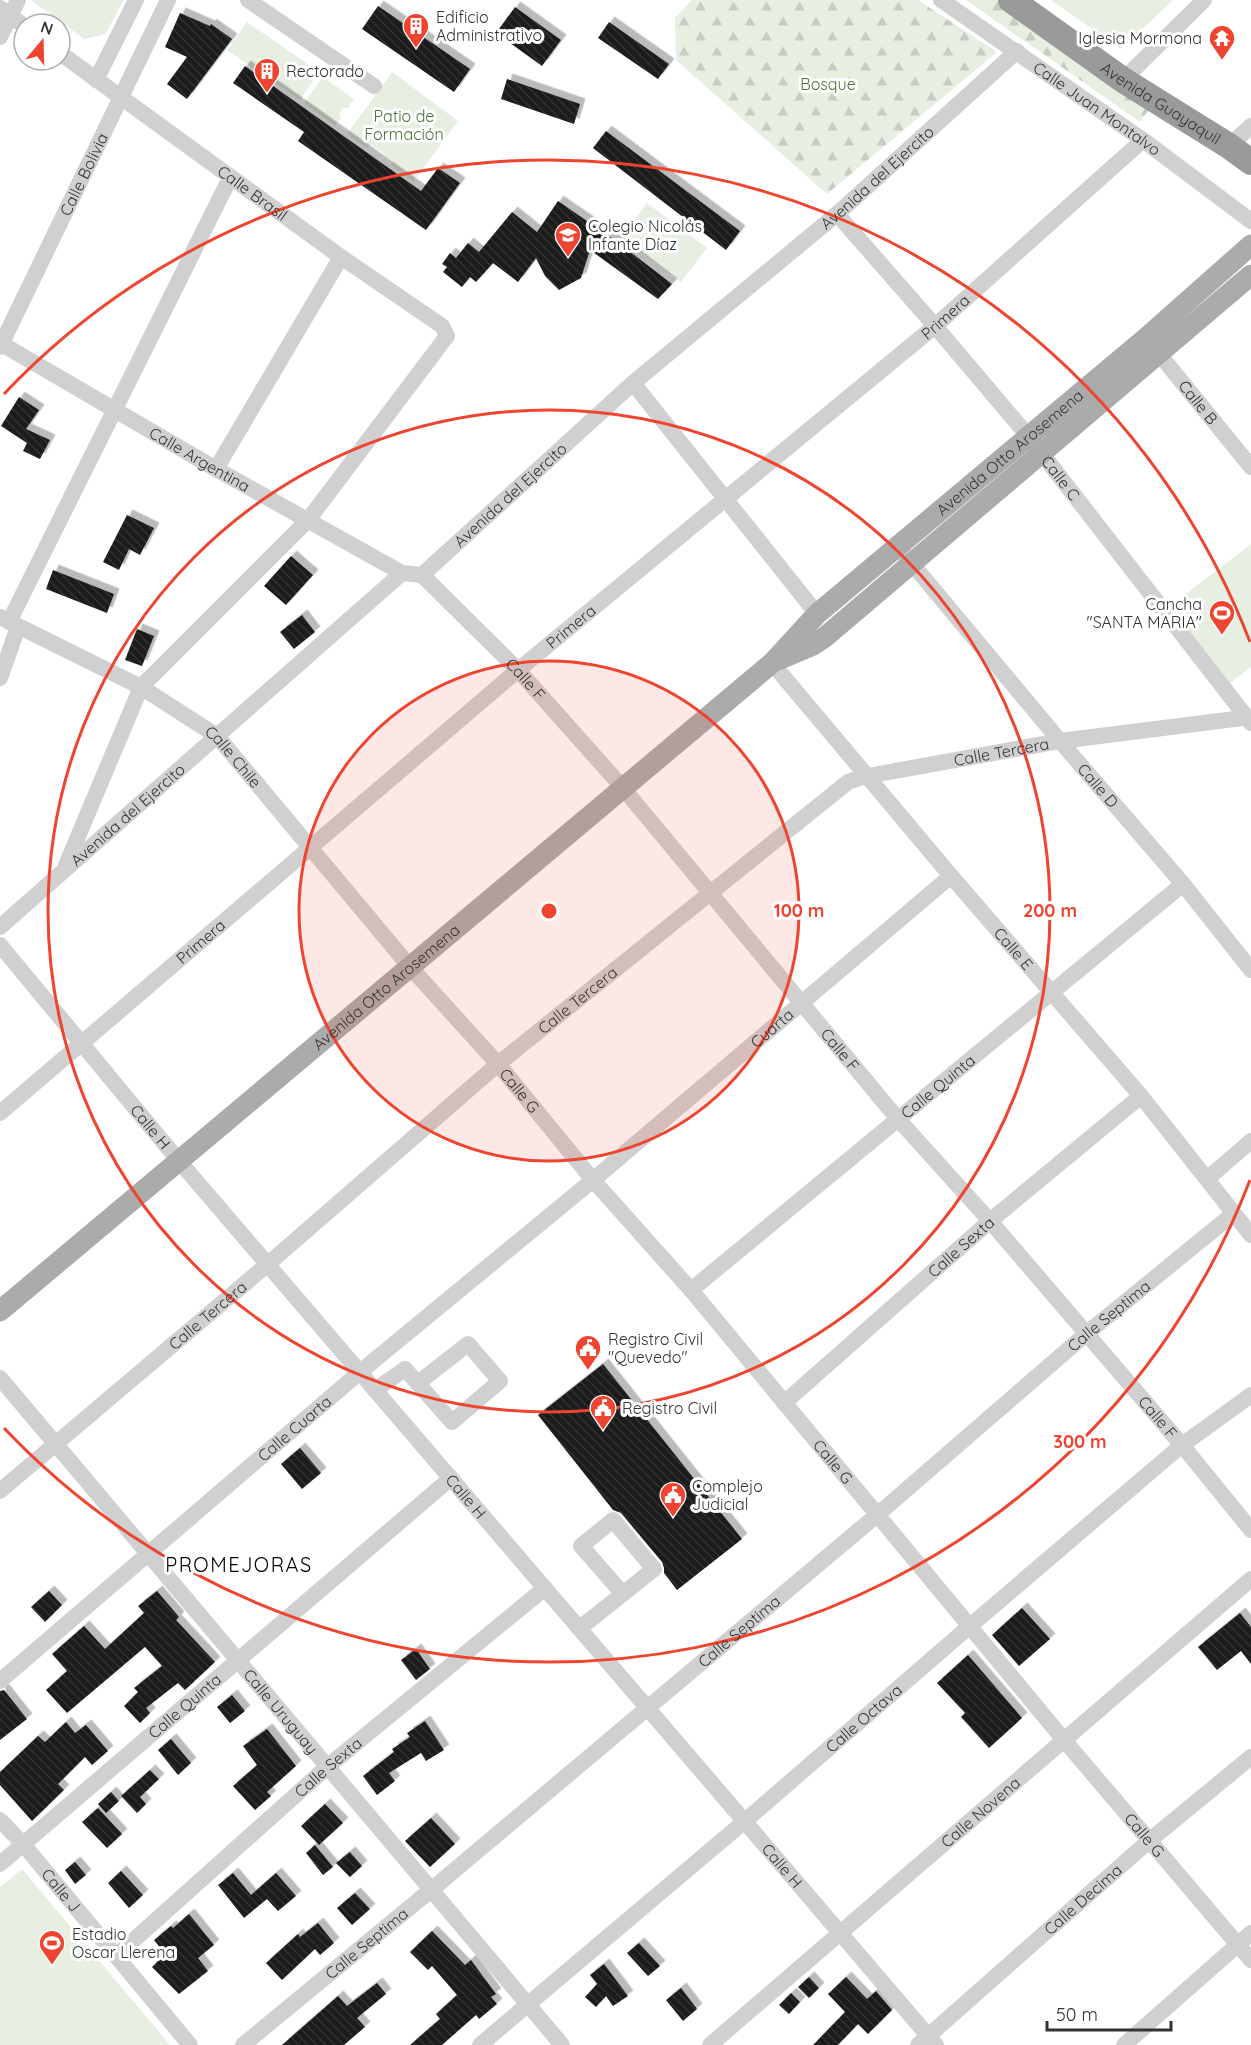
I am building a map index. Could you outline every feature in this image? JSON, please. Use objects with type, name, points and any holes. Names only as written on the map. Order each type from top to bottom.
[{"type":"highway","name":"Avenida Guayaquil","points":[[1011,0],[1123,80],[1251,162]]},
{"type":"main road","name":"Avenida Otto Arosemena","points":[[1153,346],[1251,245]]},
{"type":"main road","name":"Avenida Otto Arosemena","points":[[772,663],[813,645],[825,637],[912,562],[1036,446],[1153,346],[1251,275]]},
{"type":"main road","name":"Avenida Otto Arosemena","points":[[0,1311],[772,663],[817,614],[898,546],[1036,446]]},
{"type":"street","points":[[0,37],[5,12],[18,0]]},
{"type":"street","points":[[96,80],[136,0]]},
{"type":"street","name":"Calle Bolivia","points":[[1,345],[168,0]]},
{"type":"street","points":[[248,0],[374,86]]},
{"type":"street","name":"Calle Juan Montalvo","points":[[941,0],[1143,140],[1251,221]]},
{"type":"street","points":[[1123,80],[1204,0]]},
{"type":"street","name":"Avenida del Ejercito","points":[[422,575],[633,383],[837,214],[1017,51]]},
{"type":"street","name":"Calle Brasil","points":[[72,62],[340,257],[442,326],[446,332],[446,340],[308,520]]},
{"type":"street","points":[[1229,146],[1251,126]]},
{"type":"street","name":"Primera","points":[[0,1113],[518,670],[935,326],[1143,140]]},
{"type":"street","points":[[0,678],[9,622],[230,178]]},
{"type":"street","name":"Calle C","points":[[837,214],[1036,446],[1249,719]]},
{"type":"street","points":[[216,469],[340,257]]},
{"type":"street","name":"Calle Argentina","points":[[1,345],[402,573]]},
{"type":"street","name":"Calle B","points":[[1153,346],[1251,467]]},
{"type":"street","points":[[633,383],[817,614]]},
{"type":"street","points":[[63,872],[141,687],[308,520]]},
{"type":"street","name":"Calle D","points":[[898,546],[1060,741],[1183,884],[1251,970]]},
{"type":"street","points":[[402,573],[422,575]]},
{"type":"street","name":"Avenida del Ejercito","points":[[0,927],[402,573]]},
{"type":"street","name":"Calle F","points":[[422,575],[518,670],[623,788],[897,1118],[990,1221],[1182,1445],[1251,1530]]},
{"type":"street","name":"Calle Chile","points":[[9,622],[141,687],[217,736],[410,967]]},
{"type":"street","name":"Calle E","points":[[772,663],[951,876],[1141,1096],[1251,1235]]},
{"type":"street","name":"Calle Tercera","points":[[0,1491],[268,1264],[498,1064],[848,782],[1060,741],[1249,719]]},
{"type":"street","name":"Cuarta","points":[[593,1180],[951,876]]},
{"type":"street","name":"Calle Quinta","points":[[691,1290],[1183,884]]},
{"type":"street","name":"Calle H","points":[[0,945],[179,1161],[840,1933],[927,2042]]},
{"type":"street","name":"Calle G","points":[[410,967],[498,1064],[593,1180],[691,1290],[1064,1740],[1251,1960]]},
{"type":"street","name":"Calle Sexta","points":[[784,1403],[990,1221],[1141,1096]]},
{"type":"street","points":[[1208,1179],[1251,1141]]},
{"type":"street","name":"Calle Cuarta","points":[[0,1681],[360,1372],[593,1180]]},
{"type":"street","name":"Calle Septima","points":[[243,2045],[877,1515],[1086,1334],[1233,1214]]},
{"type":"street","points":[[375,1390],[403,1369],[406,1370],[452,1422],[500,1381],[468,1344],[418,1383]]},
{"type":"street","name":"Calle Uruguay","points":[[0,1378],[561,2045]]},
{"type":"street","name":"Calle Octava","points":[[480,2045],[745,1821],[970,1625],[1182,1445],[1251,1395]]},
{"type":"street","name":"Calle Quinta","points":[[0,1864],[451,1478]]},
{"type":"street","points":[[580,1628],[623,1594],[654,1569],[613,1520],[581,1546],[623,1594]]},
{"type":"street","name":"Calle Novena","points":[[710,2045],[1251,1579]]},
{"type":"street","name":"Calle Sexta","points":[[116,1956],[327,1767],[545,1587]]},
{"type":"street","name":"Calle Decima","points":[[927,2042],[1150,1840],[1251,1757]]},
{"type":"street","name":"Calle J","points":[[0,1820],[23,1844],[190,2045]]},
{"type":"street","points":[[1124,2045],[1251,1933]]},
{"type":"green space","points":[[31,0],[124,0],[105,34],[84,39],[72,30],[72,12],[47,12]]},
{"type":"green space","name":"Bosque","points":[[692,0],[918,0],[997,52],[827,194],[676,60],[675,18]]},
{"type":"green space","points":[[966,0],[997,0],[1150,108],[1140,122]]},
{"type":"green space","points":[[1051,0],[1173,0],[1121,49]]},
{"type":"green space","points":[[247,22],[319,72],[300,100],[227,50]]},
{"type":"green space","name":"Patio de Formación","points":[[392,72],[458,121],[413,182],[391,165],[393,161],[371,144],[367,148],[347,134]]},
{"type":"green space","points":[[323,77],[354,99],[348,108],[343,108],[339,114],[341,118],[335,126],[304,103]]},
{"type":"green space","points":[[647,203],[707,248],[681,282],[621,238]]},
{"type":"green space","name":"Cancha \"SANTA MARIA\"","points":[[1251,544],[1251,667],[1230,683],[1170,606]]},
{"type":"green space","name":"Estadio Oscar Llerena","points":[[22,1869],[170,2045],[0,2045],[0,1887]]},
{"type":"building","name":"Edificio Administrativo","points":[[378,6],[470,69],[454,92],[362,29]]},
{"type":"building","points":[[515,7],[561,40],[542,66],[496,33]]},
{"type":"building","points":[[180,13],[210,26],[211,24],[232,39],[187,99],[167,84],[187,57],[165,47]]},
{"type":"building","points":[[609,22],[669,64],[658,79],[598,38]]},
{"type":"building","points":[[245,66],[421,191],[438,168],[460,183],[426,230],[298,141],[304,132],[233,83]]},
{"type":"building","points":[[507,79],[580,104],[574,124],[501,99]]},
{"type":"building","points":[[606,131],[740,231],[726,250],[593,148]]},
{"type":"building","points":[[558,201],[616,241],[672,284],[658,299],[590,250],[581,278],[559,290],[545,276],[536,258],[518,282],[493,263],[476,282],[470,277],[462,287],[443,272],[447,267],[442,264],[450,253],[456,258],[468,243],[479,252],[512,212],[537,232]]},
{"type":"building","points":[[19,397],[39,410],[26,429],[50,440],[40,459],[23,451],[27,443],[1,426]]},
{"type":"building","points":[[127,515],[154,528],[140,555],[129,549],[119,570],[103,562]]},
{"type":"building","points":[[291,556],[313,575],[286,605],[264,586]]},
{"type":"building","points":[[53,570],[114,594],[107,613],[46,589]]},
{"type":"building","points":[[302,615],[315,632],[294,649],[280,632]]},
{"type":"building","points":[[137,629],[154,636],[142,666],[125,660]]},
{"type":"building","points":[[603,1364],[742,1539],[677,1590],[664,1573],[662,1562],[621,1513],[613,1510],[538,1415]]},
{"type":"building","points":[[300,1448],[321,1473],[302,1489],[281,1464]]},
{"type":"building","points":[[49,1591],[62,1605],[45,1622],[31,1607]]},
{"type":"building","points":[[157,1591],[179,1617],[176,1620],[215,1662],[185,1690],[178,1683],[146,1708],[150,1713],[140,1723],[124,1706],[138,1692],[134,1688],[162,1666],[145,1647],[67,1713],[46,1690],[67,1671],[52,1654],[84,1626],[105,1649],[144,1613],[138,1606]]},
{"type":"building","points":[[1022,1608],[1050,1639],[1019,1666],[992,1635]]},
{"type":"building","points":[[1240,1613],[1251,1627],[1251,1664],[1241,1651],[1217,1670],[1198,1647]]},
{"type":"building","points":[[416,1649],[430,1669],[416,1680],[401,1660]]},
{"type":"building","points":[[968,1655],[1022,1718],[989,1748],[961,1717],[965,1713],[937,1683]]},
{"type":"building","points":[[4,1690],[27,1719],[0,1740],[0,1691]]},
{"type":"building","points":[[232,1695],[245,1711],[230,1723],[217,1707]]},
{"type":"building","points":[[425,1721],[444,1750],[426,1761],[421,1753],[389,1773],[395,1781],[377,1795],[363,1776],[394,1752],[392,1749],[410,1737],[407,1733]]},
{"type":"building","points":[[66,1722],[75,1733],[86,1725],[108,1751],[92,1765],[85,1757],[58,1784],[64,1790],[32,1821],[0,1785],[0,1772],[38,1736],[45,1742]]},
{"type":"building","points":[[267,1729],[296,1766],[267,1792],[271,1796],[255,1810],[233,1786],[257,1765],[243,1746]]},
{"type":"building","points":[[171,1739],[191,1763],[178,1775],[158,1750]]},
{"type":"building","points":[[150,1770],[159,1779],[140,1797],[146,1804],[137,1813],[121,1796]]},
{"type":"building","points":[[111,1792],[119,1801],[106,1813],[98,1804]]},
{"type":"building","points":[[325,1804],[343,1823],[319,1845],[301,1826]]},
{"type":"building","points":[[98,1808],[122,1834],[107,1848],[82,1822]]},
{"type":"building","points":[[431,1818],[455,1844],[430,1867],[405,1841]]},
{"type":"building","points":[[315,1845],[333,1867],[323,1875],[306,1853]]},
{"type":"building","points":[[350,1852],[362,1866],[350,1877],[336,1863]]},
{"type":"building","points":[[75,1862],[86,1875],[75,1884],[65,1870]]},
{"type":"building","points":[[121,1871],[143,1895],[129,1908],[108,1883]]},
{"type":"building","points":[[233,1873],[251,1895],[276,1873],[296,1896],[278,1911],[267,1899],[244,1918],[218,1885]]},
{"type":"building","points":[[355,1893],[370,1909],[352,1925],[337,1908]]},
{"type":"building","points":[[189,1914],[214,1945],[198,1958],[208,1971],[179,1994],[152,1967],[165,1954],[154,1940]]},
{"type":"building","points":[[318,1923],[334,1943],[320,1955],[315,1949],[282,1980],[266,1963],[298,1934],[300,1937]]},
{"type":"building","points":[[432,1931],[465,1965],[471,1960],[496,1994],[491,1997],[497,2004],[479,2019],[476,2015],[442,2045],[410,2045],[440,2019],[436,2014],[457,1995],[432,1966],[428,1970],[410,1952]]},
{"type":"building","points":[[639,1943],[660,1966],[648,1976],[627,1953]]},
{"type":"building","points":[[604,1964],[628,1996],[613,2006],[606,1996],[596,2007],[585,1997],[597,1984],[590,1975]]},
{"type":"building","points":[[809,1977],[819,1988],[809,1998],[798,1987]]},
{"type":"building","points":[[846,1977],[867,1999],[876,1991],[892,2010],[868,2034],[858,2024],[838,2045],[813,2045],[845,2012],[828,1994]]},
{"type":"building","points":[[377,1983],[386,1994],[357,2018],[365,2027],[344,2045],[282,2045],[338,1996],[347,2006]]},
{"type":"building","points":[[681,1988],[697,2009],[683,2021],[666,2000]]},
{"type":"building","points":[[791,1993],[800,2002],[789,2014],[779,2005]]},
{"type":"place","name":"Edificio Administrativo","points":[[416,49]]},
{"type":"place","name":"Iglesia Mormona","points":[[1222,61]]},
{"type":"place","name":"Rectorado","points":[[267,94]]},
{"type":"place","name":"Colegio Nicolás Infante Díaz","points":[[568,258]]},
{"type":"place","name":"Cancha \"SANTA MARIA\"","points":[[1222,636]]},
{"type":"place","name":"Registro Civil \"Quevedo\"","points":[[588,1371]]},
{"type":"place","name":"Registro Civil","points":[[603,1431]]},
{"type":"place","name":"Complejo Judicial","points":[[673,1518]]},
{"type":"place","name":"Estadio Oscar Llerena","points":[[52,1966]]},
{"type":"district","name":"PROMEJORAS","points":[[239,1565]]}]
